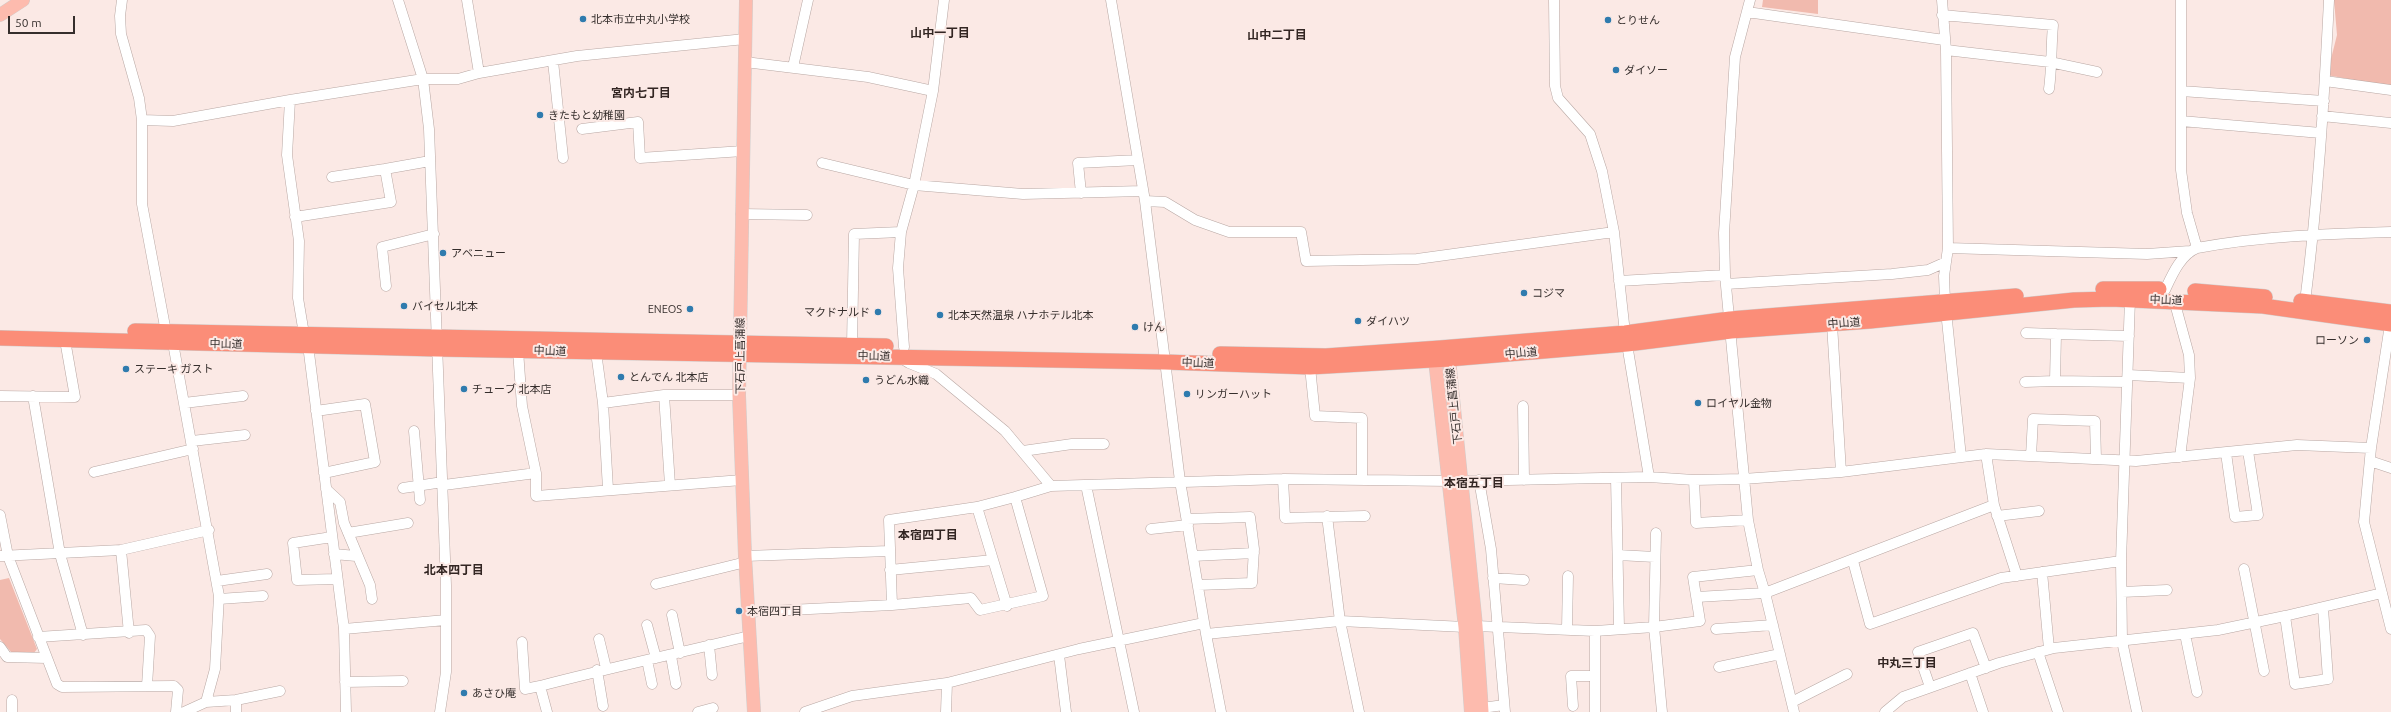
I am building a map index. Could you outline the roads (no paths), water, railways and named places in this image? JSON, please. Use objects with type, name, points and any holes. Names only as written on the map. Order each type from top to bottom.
[{"type":"highway","name":"中山道","points":[[1731,325],[1832,324],[1946,307],[2109,288],[2391,319]]},
{"type":"highway","name":"中山道","points":[[1164,357],[1310,367],[1626,339],[1731,325],[1946,307],[2074,300],[2130,299],[2169,295],[2237,293],[2304,302],[2391,319]]},
{"type":"highway","name":"中山道","points":[[0,329],[169,338]]},
{"type":"highway","name":"中山道","points":[[0,338],[66,340],[169,338],[306,340],[438,344],[1164,357],[1441,356]]},
{"type":"highway","name":"中山道","points":[[438,344],[518,350],[596,352],[852,345],[902,352]]},
{"type":"main road","points":[[0,15],[23,0]]},
{"type":"main road","name":"下石戸上菖蒲線","points":[[746,0],[741,214],[739,395],[745,559],[754,712]]},
{"type":"main road","name":"下石戸上菖蒲線","points":[[1441,356],[1470,627],[1474,711]]},
{"type":"street","points":[[122,0],[121,34],[139,98],[142,120],[142,204],[169,338],[193,445],[217,581],[219,599],[215,669],[206,702]]},
{"type":"street","points":[[398,0],[423,79],[430,161],[444,483],[446,672],[440,712]]},
{"type":"street","points":[[467,0],[479,73]]},
{"type":"street","points":[[793,67],[808,0]]},
{"type":"street","points":[[944,0],[933,91],[914,185],[901,232],[898,268],[902,352],[908,364],[936,374],[1005,431],[1051,486]]},
{"type":"street","points":[[1111,0],[1144,196],[1180,481],[1221,712]]},
{"type":"street","points":[[1554,0],[1555,86],[1558,98],[1590,134],[1602,172],[1614,232],[1626,339],[1649,477]]},
{"type":"street","points":[[1750,0],[1735,57],[1724,233],[1726,280],[1743,479],[1748,520],[1758,570],[1793,707],[1847,674]]},
{"type":"street","points":[[1942,0],[1945,45],[1948,248],[1946,262],[1946,307],[1960,457]]},
{"type":"street","points":[[2181,0],[2181,170],[2186,213],[2193,249]]},
{"type":"street","points":[[2304,302],[2313,235],[2324,101],[2329,0]]},
{"type":"street","points":[[1747,12],[2050,62],[2097,72]]},
{"type":"street","points":[[1942,15],[2053,26],[2050,62],[2052,69],[2049,89]]},
{"type":"street","points":[[142,120],[173,121],[290,100],[423,79],[458,79],[479,73],[577,56],[745,39]]},
{"type":"street","points":[[553,60],[563,158]]},
{"type":"street","points":[[745,62],[868,77],[933,91]]},
{"type":"street","points":[[2325,81],[2391,90]]},
{"type":"street","points":[[2181,91],[2324,101]]},
{"type":"street","points":[[290,100],[287,155],[299,241],[298,298],[306,340],[316,411],[344,629],[346,712]]},
{"type":"street","points":[[2322,116],[2391,123]]},
{"type":"street","points":[[2181,121],[2321,133]]},
{"type":"street","points":[[582,129],[638,122],[640,158],[743,151]]},
{"type":"street","points":[[1081,193],[1078,162],[1138,160]]},
{"type":"street","points":[[332,177],[430,161]]},
{"type":"street","points":[[822,162],[914,185],[1023,194],[1081,193],[1144,196],[1165,202],[1195,220],[1229,232],[1301,232],[1306,261],[1417,260],[1614,232]]},
{"type":"street","points":[[295,217],[391,202],[385,169]]},
{"type":"street","points":[[741,214],[807,215]]},
{"type":"street","points":[[852,345],[854,234],[901,232]]},
{"type":"street","points":[[1948,248],[2147,254],[2193,249],[2225,242],[2313,235],[2391,232]]},
{"type":"street","points":[[386,286],[382,247],[434,234]]},
{"type":"street","points":[[2180,457],[2190,378],[2190,355],[2169,295],[2172,274],[2193,249]]},
{"type":"street","points":[[1619,281],[1726,280],[1892,274],[1928,270],[1946,262]]},
{"type":"street","points":[[2130,299],[2121,561],[2122,641],[2137,712]]},
{"type":"street","points":[[2391,319],[2370,461],[2364,522],[2391,629]]},
{"type":"street","points":[[1832,324],[1841,472]]},
{"type":"street","points":[[2026,333],[2129,336]]},
{"type":"street","points":[[2055,381],[2056,334]]},
{"type":"street","points":[[0,396],[74,397],[66,340]]},
{"type":"street","points":[[518,350],[522,406],[536,474],[536,496],[608,489],[742,480]]},
{"type":"street","points":[[596,352],[603,402],[608,489]]},
{"type":"street","points":[[1310,367],[1315,416],[1362,418],[1362,480]]},
{"type":"street","points":[[2025,382],[2127,378],[2190,378]]},
{"type":"street","points":[[603,402],[664,395],[739,395]]},
{"type":"street","points":[[664,395],[670,485]]},
{"type":"street","points":[[33,396],[60,554],[83,635]]},
{"type":"street","points":[[184,403],[243,396]]},
{"type":"street","points":[[316,411],[365,404],[375,462],[324,473]]},
{"type":"street","points":[[1522,406],[1524,480]]},
{"type":"street","points":[[2031,456],[2033,419],[2095,421],[2096,459]]},
{"type":"street","points":[[414,431],[420,500]]},
{"type":"street","points":[[94,472],[193,445],[245,435]]},
{"type":"street","points":[[1023,451],[1072,444],[1104,444]]},
{"type":"street","points":[[892,605],[889,520],[977,507],[1051,486],[1180,481],[1455,481],[1649,477],[1694,480],[1743,479],[1841,472],[1986,454],[2125,459],[2136,461],[2297,445],[2372,448]]},
{"type":"street","points":[[2226,453],[2235,517],[2258,515],[2248,451]]},
{"type":"street","points":[[1986,454],[1994,505],[2017,576]]},
{"type":"street","points":[[2370,461],[2391,468]]},
{"type":"street","points":[[403,488],[419,485],[536,474]]},
{"type":"street","points":[[1616,478],[1619,628]]},
{"type":"street","points":[[1283,480],[1285,518],[1365,516]]},
{"type":"street","points":[[1474,711],[1505,708],[1491,549],[1479,480]]},
{"type":"street","points":[[1694,480],[1696,523],[1748,520]]},
{"type":"street","points":[[1086,485],[1134,712]]},
{"type":"street","points":[[326,488],[340,502],[356,556],[370,585],[372,599]]},
{"type":"street","points":[[748,612],[892,605],[971,598],[980,610],[1007,606],[1044,596],[1015,497]]},
{"type":"street","points":[[1697,597],[1765,593],[1994,505]]},
{"type":"street","points":[[977,507],[1007,606]]},
{"type":"street","points":[[1997,516],[2039,511]]},
{"type":"street","points":[[0,515],[4,556],[59,686],[147,686],[177,688],[176,712]]},
{"type":"street","points":[[1327,516],[1340,621],[1359,712]]},
{"type":"street","points":[[1151,529],[1187,522],[1250,517],[1254,553],[1252,582],[1198,586]]},
{"type":"street","points":[[348,533],[408,523]]},
{"type":"street","points":[[4,556],[121,550],[209,530]]},
{"type":"street","points":[[1656,533],[1654,627],[1662,712]]},
{"type":"street","points":[[332,537],[293,543],[297,580],[337,579]]},
{"type":"street","points":[[121,550],[129,633]]},
{"type":"street","points":[[656,584],[745,559],[889,551]]},
{"type":"street","points":[[1193,556],[1254,553]]},
{"type":"street","points":[[334,554],[356,556]]},
{"type":"street","points":[[1618,556],[1655,557]]},
{"type":"street","points":[[890,570],[993,560]]},
{"type":"street","points":[[1852,560],[1870,624],[2001,578],[2121,561]]},
{"type":"street","points":[[2244,569],[2256,622],[2264,671]]},
{"type":"street","points":[[1206,634],[1340,621],[1595,631],[1619,628],[1654,627],[1700,621],[1693,577],[1758,570]]},
{"type":"street","points":[[2042,572],[2049,650]]},
{"type":"street","points":[[217,581],[267,574]]},
{"type":"street","points":[[1567,629],[1568,576]]},
{"type":"street","points":[[1493,578],[1524,580]]},
{"type":"street","points":[[2122,592],[2167,590]]},
{"type":"street","points":[[1885,712],[1896,708],[1903,697],[1970,673],[2038,652],[2185,634],[2256,622],[2323,608],[2382,593]]},
{"type":"street","points":[[219,599],[263,596]]},
{"type":"street","points":[[2285,616],[2295,684],[2328,679],[2323,608]]},
{"type":"street","points":[[672,615],[676,654],[676,684]]},
{"type":"street","points":[[344,629],[446,620]]},
{"type":"street","points":[[805,712],[817,710],[852,696],[947,683],[1118,640],[1204,623]]},
{"type":"street","points":[[648,625],[652,684]]},
{"type":"street","points":[[1716,629],[1773,625]]},
{"type":"street","points":[[38,637],[129,633],[146,630],[149,632],[147,686]]},
{"type":"street","points":[[1595,631],[1595,712]]},
{"type":"street","points":[[1930,687],[1918,652],[1973,633],[1986,668]]},
{"type":"street","points":[[2185,634],[2197,692]]},
{"type":"street","points":[[522,642],[525,689],[602,669],[676,654],[749,636]]},
{"type":"street","points":[[599,639],[602,669],[603,706]]},
{"type":"street","points":[[709,646],[712,675]]},
{"type":"street","points":[[0,647],[7,657],[47,658]]},
{"type":"street","points":[[2038,652],[2058,712]]},
{"type":"street","points":[[1719,667],[1780,654]]},
{"type":"street","points":[[1059,655],[1066,712]]},
{"type":"street","points":[[1970,673],[1983,712]]},
{"type":"street","points":[[1573,706],[1571,676],[1595,676]]},
{"type":"street","points":[[345,682],[403,681]]},
{"type":"street","points":[[946,712],[947,683]]},
{"type":"street","points":[[540,686],[547,712]]},
{"type":"street","points":[[184,712],[206,702],[236,700],[280,692]]},
{"type":"street","points":[[12,700],[12,712]]},
{"type":"street","points":[[236,700],[236,712]]},
{"type":"street","points":[[698,712],[713,708]]},
{"type":"place","name":"北本市立中丸小学校","points":[[583,19]]},
{"type":"place","name":"とりせん","points":[[1608,20]]},
{"type":"place","name":"ダイソー","points":[[1616,70]]},
{"type":"place","name":"きたもと幼稚園","points":[[540,115]]},
{"type":"place","name":"アベニュー","points":[[443,253]]},
{"type":"place","name":"コジマ","points":[[1524,293]]},
{"type":"place","name":"バイセル北本","points":[[404,306]]},
{"type":"place","name":"ENEOS","points":[[690,309]]},
{"type":"place","name":"マクドナルド","points":[[878,312]]},
{"type":"place","name":"北本天然温泉 ハナホテル北本","points":[[940,315]]},
{"type":"place","name":"ダイハツ","points":[[1358,321]]},
{"type":"place","name":"けん","points":[[1135,327]]},
{"type":"place","name":"ローソン","points":[[2367,340]]},
{"type":"place","name":"ステーキ ガスト","points":[[126,369]]},
{"type":"place","name":"とんでん 北本店","points":[[621,377]]},
{"type":"place","name":"うどん水織","points":[[866,380]]},
{"type":"place","name":"チューブ 北本店","points":[[464,389]]},
{"type":"place","name":"リンガーハット","points":[[1187,394]]},
{"type":"place","name":"ロイヤル金物","points":[[1698,403]]},
{"type":"place","name":"本宿四丁目","points":[[739,611]]},
{"type":"place","name":"あさひ庵","points":[[464,693]]},
{"type":"district","name":"山中一丁目","points":[[940,33]]},
{"type":"district","name":"山中二丁目","points":[[1277,35]]},
{"type":"district","name":"宮内七丁目","points":[[641,93]]},
{"type":"district","name":"本宿五丁目","points":[[1474,483]]},
{"type":"district","name":"本宿四丁目","points":[[928,535]]},
{"type":"district","name":"北本四丁目","points":[[454,570]]},
{"type":"district","name":"中丸三丁目","points":[[1907,663]]}]
